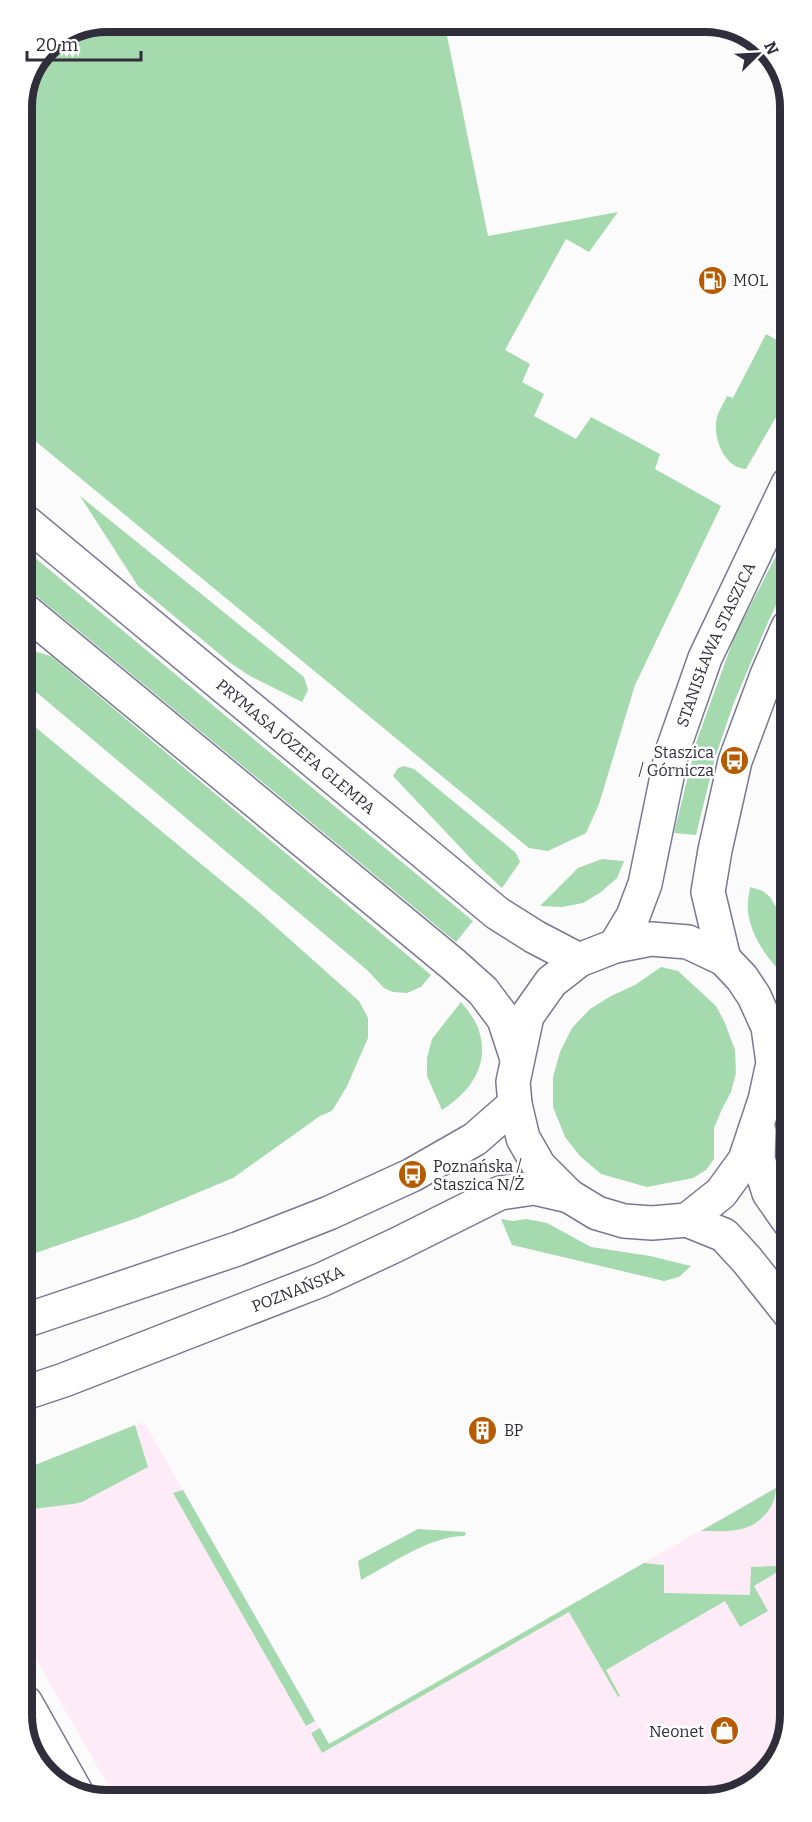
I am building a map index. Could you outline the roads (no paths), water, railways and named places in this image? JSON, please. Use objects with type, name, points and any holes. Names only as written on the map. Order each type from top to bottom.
[{"type":"main road","name":"STANISŁAWA STASZICA","points":[[615,946],[633,916],[645,884],[672,752],[705,658],[780,501]]},
{"type":"main road","name":"PRYMASA JÓZEFA GLEMPA","points":[[32,527],[497,913],[535,937],[579,960]]},
{"type":"main road","points":[[32,617],[476,984],[504,1019],[517,1059]]},
{"type":"main road","points":[[724,959],[708,892],[715,850],[735,761],[780,645]]},
{"type":"main road","points":[[780,1209],[769,1193],[758,1159],[771,1103],[773,1063],[768,1027],[754,996],[742,978],[724,959],[688,942],[651,939],[615,946],[579,960],[551,982],[527,1016],[513,1082],[515,1104],[523,1138],[539,1166],[569,1196],[597,1213],[624,1221],[652,1223],[687,1221],[724,1235],[780,1302]]},
{"type":"main road","points":[[754,996],[780,1017]]},
{"type":"main road","points":[[687,1221],[721,1193],[745,1160],[771,1103]]},
{"type":"main road","points":[[32,1318],[237,1249],[329,1214],[412,1175],[475,1139],[515,1104]]},
{"type":"main road","name":"POZNAŃSKA","points":[[32,1391],[321,1280],[500,1193],[534,1188],[569,1196]]},
{"type":"main road","points":[[32,1714],[69,1780]]},
{"type":"place","name":"MOL","points":[[712,280]]},
{"type":"place","name":"Staszica / Górnicza","points":[[735,761]]},
{"type":"place","name":"Poznańska / Staszica N/Ż","points":[[412,1175]]},
{"type":"place","name":"BP","points":[[483,1430]]},
{"type":"place","name":"Neonet","points":[[725,1731]]}]
